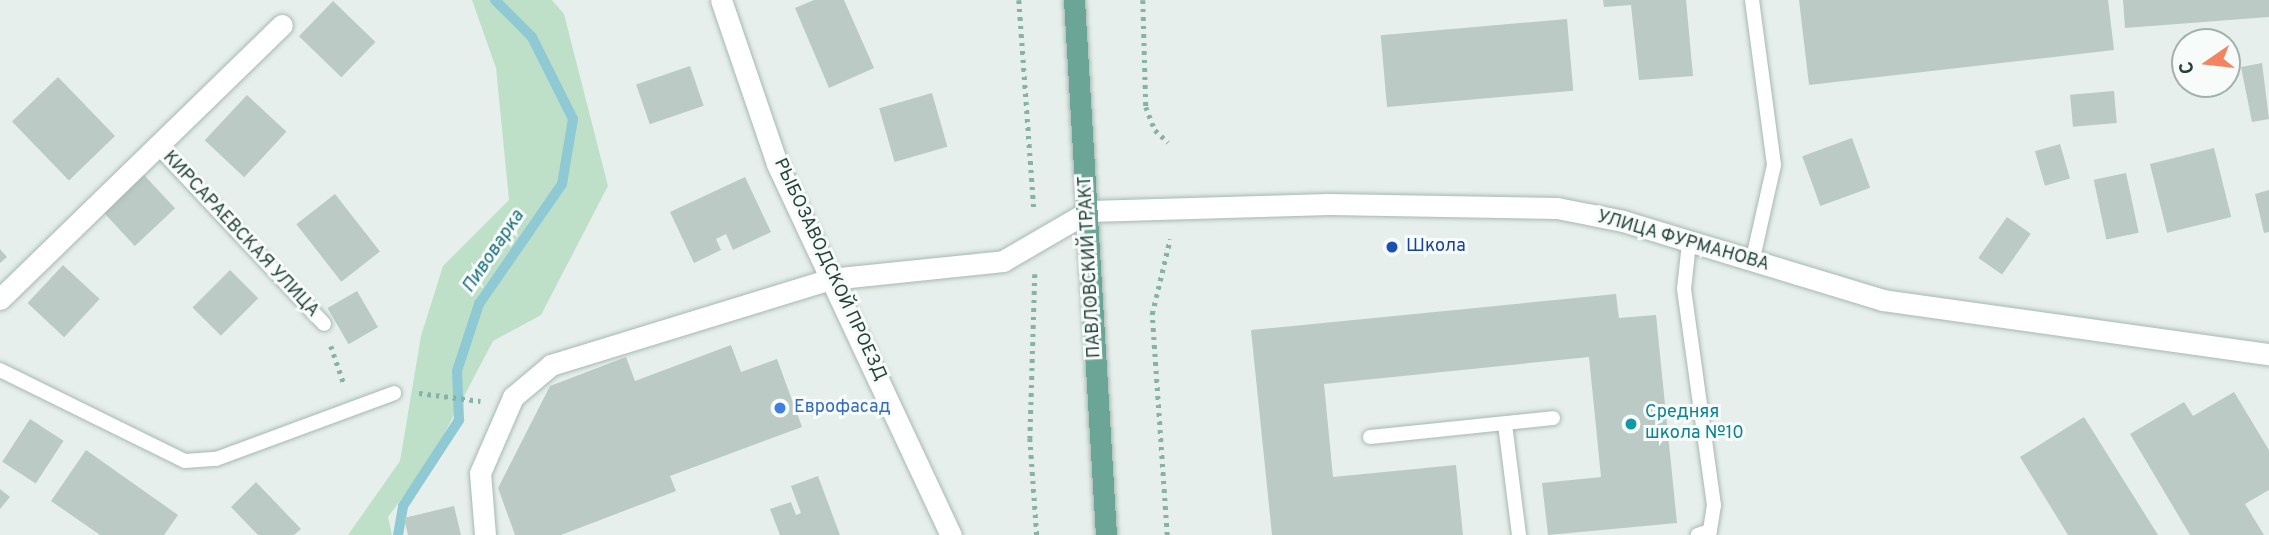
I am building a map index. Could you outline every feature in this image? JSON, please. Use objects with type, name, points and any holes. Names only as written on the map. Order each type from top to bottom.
[{"type":"main road","name":"ПАВЛОВСКИЙ ТРАКТ","points":[[1074,0],[1089,211],[1106,535]]},
{"type":"street","name":"РЫБОЗАВОДСКОЙ ПРОЕЗД","points":[[721,0],[777,164],[951,535]]},
{"type":"street","points":[[0,299],[282,25]]},
{"type":"street","name":"УЛИЦА ФУРМАНОВА","points":[[1089,211],[1329,204],[1557,208],[1689,243],[1883,300],[2269,354]]},
{"type":"street","points":[[485,535],[480,473],[513,397],[551,365],[830,279],[1003,261],[1089,211]]},
{"type":"lane","points":[[1752,0],[1774,165],[1752,263]]},
{"type":"lane","name":"КИРСАРАЕВСКАЯ УЛИЦА","points":[[157,146],[324,324]]},
{"type":"lane","points":[[1689,243],[1684,289],[1714,505],[1710,531],[1698,535]]},
{"type":"lane","points":[[0,370],[185,461],[216,458],[394,393]]},
{"type":"lane","points":[[1370,437],[1553,418]]},
{"type":"lane","points":[[1505,424],[1519,535]]},
{"type":"path","points":[[1143,0],[1146,107],[1155,130],[1168,142]]},
{"type":"path","points":[[1167,535],[1152,314],[1170,239]]},
{"type":"path","points":[[324,324],[352,408]]},
{"type":"path","points":[[437,393],[475,401]]},
{"type":"green space","points":[[472,0],[552,0],[564,14],[608,186],[541,315],[493,341],[431,459],[388,517],[392,535],[348,535],[400,461],[421,336],[443,266],[509,200],[496,68]]},
{"type":"building","points":[[814,0],[844,0],[874,68],[829,88],[795,8]]},
{"type":"building","points":[[1603,0],[1686,0],[1693,76],[1639,80],[1631,5],[1604,7]]},
{"type":"building","points":[[1799,0],[2108,0],[2114,50],[1809,85]]},
{"type":"building","points":[[2123,0],[2269,0],[2269,17],[2125,28]]},
{"type":"building","points":[[333,1],[375,42],[341,77],[299,36]]},
{"type":"building","points":[[1567,19],[1573,91],[1387,107],[1381,35]]},
{"type":"building","points":[[2262,63],[2269,119],[2252,122],[2241,67]]},
{"type":"building","points":[[690,66],[704,106],[650,124],[636,85]]},
{"type":"building","points":[[58,77],[115,136],[69,180],[12,121]]},
{"type":"building","points":[[2114,91],[2117,123],[2073,127],[2070,95]]},
{"type":"building","points":[[932,93],[947,147],[895,162],[879,108]]},
{"type":"building","points":[[247,95],[286,132],[244,177],[205,140]]},
{"type":"building","points":[[1852,138],[1870,188],[1820,206],[1802,156]]},
{"type":"building","points":[[2060,144],[2070,179],[2045,186],[2035,151]]},
{"type":"building","points":[[2214,148],[2231,217],[2167,233],[2150,164]]},
{"type":"building","points":[[2126,173],[2139,233],[2106,240],[2094,180]]},
{"type":"building","points":[[143,174],[175,208],[135,246],[103,212]]},
{"type":"building","points":[[745,177],[771,232],[733,250],[726,234],[716,239],[721,250],[694,263],[670,212]]},
{"type":"building","points":[[2269,190],[2269,232],[2264,233],[2255,194]]},
{"type":"building","points":[[335,194],[380,252],[341,282],[296,224]]},
{"type":"building","points":[[2007,217],[2031,234],[2002,275],[1978,258]]},
{"type":"building","points":[[0,249],[7,257],[0,263]]},
{"type":"building","points":[[63,265],[100,299],[64,337],[28,303]]},
{"type":"building","points":[[230,270],[258,298],[221,336],[193,307]]},
{"type":"building","points":[[357,291],[378,327],[349,344],[328,308]]},
{"type":"building","name":"Средняя школа №10","points":[[1616,294],[1619,318],[1656,315],[1677,523],[1548,535],[1542,483],[1601,477],[1589,357],[1324,384],[1333,477],[1456,465],[1463,535],[1272,535],[1251,330]]},
{"type":"building","points":[[731,345],[741,372],[777,359],[802,427],[670,476],[676,491],[561,535],[515,535],[498,488],[550,386],[626,357],[635,381]]},
{"type":"building","points":[[2234,392],[2269,450],[2269,490],[2245,504],[2264,535],[2190,535],[2130,434],[2184,402],[2193,416]]},
{"type":"building","points":[[2084,417],[2158,535],[2068,535],[2020,457]]},
{"type":"building","points":[[30,419],[64,441],[36,484],[2,462]]},
{"type":"building","points":[[86,450],[178,515],[164,535],[100,535],[51,501]]},
{"type":"building","points":[[818,476],[840,535],[780,535],[770,509],[791,502],[796,515],[801,513],[791,486]]},
{"type":"building","points":[[256,482],[301,529],[294,535],[258,535],[231,507]]},
{"type":"building","points":[[0,489],[10,497],[0,509]]},
{"type":"building","points":[[454,506],[461,535],[408,535],[404,518]]},
{"type":"waterway","name":"Пивоварка","points":[[398,535],[403,506],[459,420],[457,371],[479,304],[562,184],[573,119],[532,37],[495,0]]},
{"type":"place","name":"Школа","points":[[1392,247]]},
{"type":"place","name":"Еврофасад","points":[[780,408]]},
{"type":"place","name":"Средняя школа №10","points":[[1631,424]]}]
